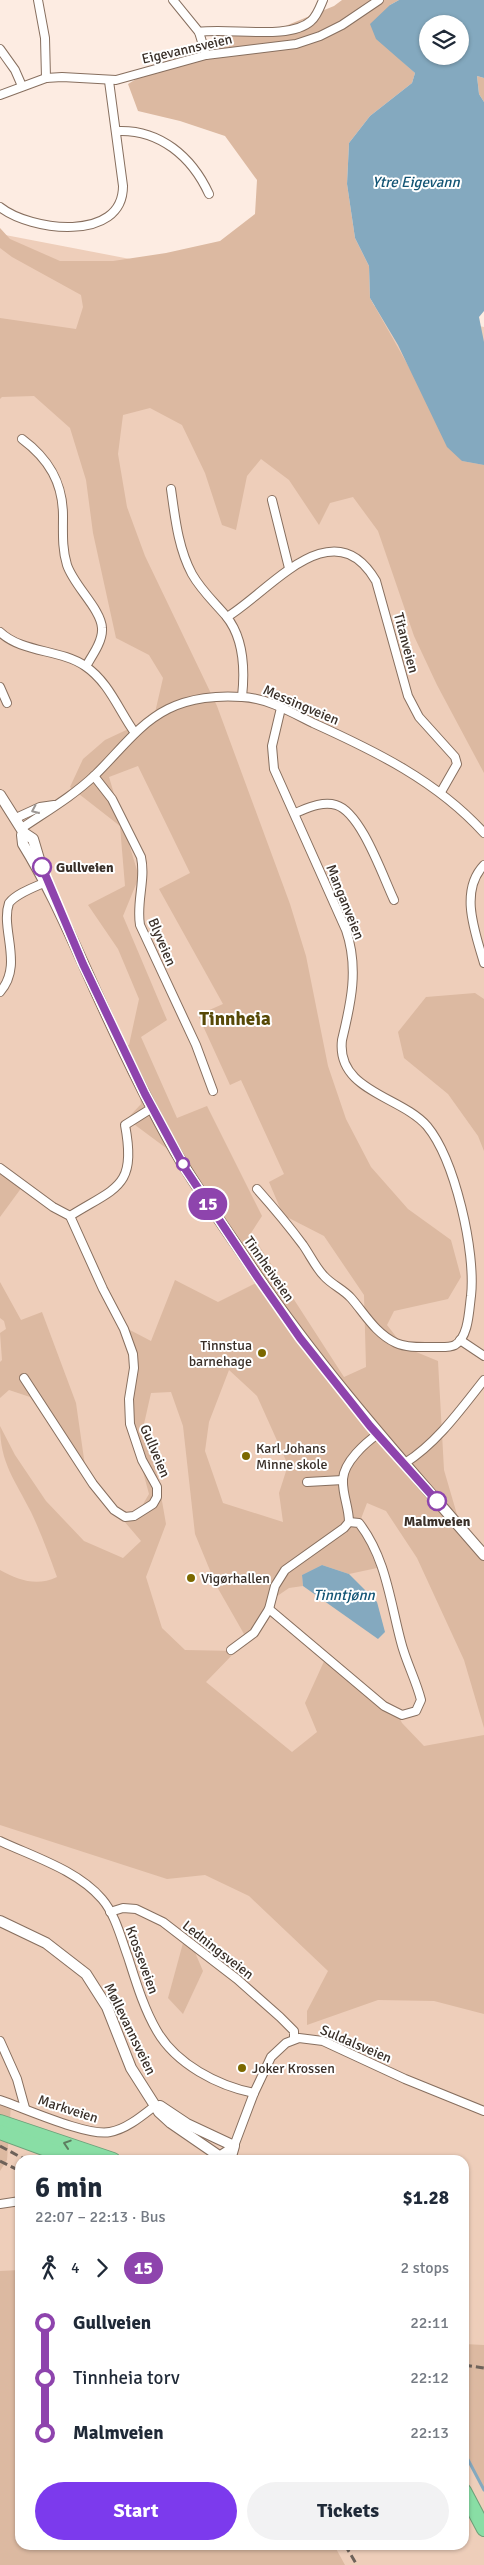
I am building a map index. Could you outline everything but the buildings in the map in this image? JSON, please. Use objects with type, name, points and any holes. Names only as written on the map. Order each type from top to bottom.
[{"type":"highway","points":[[0,2122],[99,2155]]},
{"type":"highway","points":[[0,2132],[62,2155]]},
{"type":"highway","points":[[469,2500],[484,2529]]},
{"type":"street","points":[[38,0],[44,38],[46,78]]},
{"type":"street","points":[[173,0],[199,32],[206,55]]},
{"type":"street","points":[[199,32],[214,30],[248,33],[299,28],[312,20],[322,0]]},
{"type":"street","name":"Eigevannsveien","points":[[0,94],[46,78],[62,77],[109,81],[206,55],[283,46],[310,40],[342,25],[379,0]]},
{"type":"street","points":[[0,49],[16,70],[22,86]]},
{"type":"street","points":[[0,208],[18,219],[45,226],[67,228],[85,226],[115,211],[123,195],[117,131],[109,81]]},
{"type":"street","points":[[117,131],[139,133],[164,141],[195,170],[209,194]]},
{"type":"street","points":[[22,439],[45,462],[60,484],[63,541],[67,566],[77,588],[99,617],[102,628],[100,638],[86,666]]},
{"type":"street","points":[[171,489],[176,525],[187,563],[199,585],[227,617],[242,655],[244,667],[242,697]]},
{"type":"street","points":[[272,500],[289,568]]},
{"type":"street","name":"Titanveien","points":[[227,617],[289,568],[315,554],[334,552],[356,558],[371,572],[380,592],[408,696],[419,717],[455,757],[457,764],[441,792]]},
{"type":"street","points":[[1,637],[86,666],[105,686],[135,733]]},
{"type":"street","points":[[0,687],[7,703]]},
{"type":"street","name":"Messingveien","points":[[23,830],[94,776],[135,733],[155,717],[179,705],[206,698],[242,697],[281,708],[404,768],[441,792],[484,832]]},
{"type":"street","name":"Manganveien","points":[[281,708],[272,746],[274,769],[295,813],[350,942],[354,980],[342,1040],[341,1050],[344,1059],[352,1075],[368,1090],[418,1118],[434,1136],[451,1168],[472,1275],[468,1318],[460,1340]]},
{"type":"street","name":"Blyveien","points":[[94,776],[112,799],[140,857],[143,867],[138,914],[140,925],[196,1045],[213,1091]]},
{"type":"street","name":"Tinnheiveien","points":[[0,795],[23,830],[23,844],[46,882],[152,1108],[186,1170],[258,1278],[324,1369],[484,1555]]},
{"type":"street","points":[[295,813],[328,804],[343,808],[352,814],[362,831],[394,900]]},
{"type":"street","name":"Messingveien","points":[[16,818],[40,807],[54,805]]},
{"type":"street","points":[[484,865],[473,880],[470,898],[475,931],[484,963]]},
{"type":"street","points":[[0,992],[9,976],[10,966],[4,932],[3,908],[16,898],[46,882]]},
{"type":"street","points":[[0,1168],[52,1207],[70,1216],[109,1194],[119,1185],[126,1174],[128,1164],[125,1125],[152,1108]]},
{"type":"street","points":[[258,1189],[297,1237],[324,1276],[342,1289],[379,1332],[396,1343],[410,1346],[452,1346],[460,1340],[484,1356]]},
{"type":"street","name":"Gullveien","points":[[24,1378],[38,1396],[93,1484],[114,1510],[122,1516],[134,1516],[153,1504],[158,1497],[157,1487],[138,1449],[128,1412],[134,1368],[133,1354],[124,1329],[103,1289],[70,1216]]},
{"type":"street","points":[[405,1463],[421,1452],[440,1433],[484,1380]]},
{"type":"street","points":[[231,1650],[254,1633],[270,1609],[275,1586],[285,1570],[344,1528],[349,1522],[343,1480],[351,1461],[369,1440],[378,1434]]},
{"type":"street","points":[[307,1482],[343,1480]]},
{"type":"street","points":[[270,1609],[384,1706],[402,1715],[416,1711],[421,1700],[401,1643],[384,1573],[365,1531],[359,1523],[349,1522]]},
{"type":"street","name":"Krosseveien","points":[[0,1841],[85,1883],[103,1900],[110,1912],[150,2017],[164,2041],[194,2068],[253,2096]]},
{"type":"street","name":"Ledningsveien","points":[[110,1912],[123,1908],[136,1909],[159,1920],[237,1979],[291,2028],[294,2039]]},
{"type":"street","name":"Møllevannsveien","points":[[0,1921],[46,1943],[86,1974],[107,2007],[131,2068],[156,2105],[166,2119],[214,2155]]},
{"type":"street","name":"Suldalsveien","points":[[294,2039],[309,2038],[323,2041],[405,2079],[484,2111]]},
{"type":"street","points":[[231,2155],[253,2096],[274,2052],[294,2039]]},
{"type":"street","name":"Markveien","points":[[0,2041],[17,2079],[25,2108]]},
{"type":"street","name":"Markveien","points":[[0,2100],[88,2130],[104,2133],[120,2130],[156,2105]]},
{"type":"street","points":[[156,2105],[187,2124],[234,2146]]},
{"type":"street","points":[[222,2155],[234,2146]]},
{"type":"street","points":[[0,2204],[15,2202]]},
{"type":"shaded area","points":[[342,0],[399,0],[390,5],[403,62],[415,73],[412,83],[370,116],[349,143],[347,184],[355,238],[369,266],[370,298],[462,461],[484,465],[484,773],[437,685],[414,636],[378,531],[353,497],[330,503],[319,525],[289,480],[261,459],[247,476],[236,530],[222,525],[205,473],[182,425],[150,408],[123,415],[118,454],[127,507],[145,556],[217,706],[290,904],[306,956],[328,1066],[346,1119],[371,1167],[408,1209],[451,1240],[461,1277],[448,1299],[394,1311],[387,1325],[404,1347],[438,1361],[444,1470],[458,1518],[484,1554],[484,1728],[464,1660],[417,1558],[386,1511],[367,1503],[359,1524],[377,1568],[349,1574],[322,1565],[302,1575],[303,1586],[289,1588],[267,1603],[259,1627],[241,1646],[244,1634],[216,1585],[195,1534],[183,1426],[171,1392],[151,1393],[144,1424],[158,1478],[166,1524],[146,1577],[162,1628],[185,1650],[236,1651],[206,1682],[292,1752],[317,1732],[305,1703],[326,1657],[362,1688],[393,1705],[402,1723],[424,1746],[484,1735],[484,2014],[434,2001],[378,2000],[307,2025],[307,2011],[328,1971],[249,1896],[205,1875],[167,1879],[0,1825],[0,1570],[14,1577],[35,1582],[42,1582],[57,1577],[35,1520],[6,1461],[0,1426],[15,1455],[46,1501],[84,1541],[123,1558],[141,1541],[124,1521],[139,1511],[149,1494],[126,1409],[132,1371],[128,1329],[151,1341],[175,1280],[218,1302],[256,1283],[245,1249],[189,1165],[127,1119],[141,1104],[136,1075],[120,1046],[129,1045],[139,999],[118,949],[88,905],[125,886],[120,826],[70,787],[83,759],[105,740],[154,717],[163,678],[149,655],[116,638],[93,533],[86,480],[70,428],[34,396],[2,397],[0,399],[0,318],[76,329],[83,307],[81,295],[12,257],[0,248],[0,228],[10,239],[60,261],[113,261],[166,253],[220,241],[255,214],[257,180],[225,136],[180,121],[138,111],[128,84],[153,69],[228,33],[283,27],[334,6]],"holes":[[[138,766],[190,873],[159,889],[223,1004],[198,1015],[230,1085],[241,1080],[284,1174],[269,1182],[283,1215],[324,1236],[364,1295],[366,1367],[344,1377],[251,1233],[262,1216],[207,1106],[177,1118],[141,1037],[167,1020],[123,916],[139,877],[109,777]],[[229,1370],[257,1396],[288,1465],[279,1493],[283,1522],[223,1503],[205,1451],[209,1422]]]},
{"type":"shaded area","points":[[477,76],[484,78],[484,102],[479,94]]},
{"type":"shaded area","points":[[0,234],[484,327],[484,2565],[0,2565]]},
{"type":"shaded area","points":[[475,993],[484,999],[484,1151],[478,1136],[448,1094],[404,1058],[398,1032],[426,997]]},
{"type":"shaded area","points":[[0,1169],[22,1187],[0,1217]]},
{"type":"shaded area","points":[[0,1282],[21,1320],[42,1312],[76,1403],[87,1480],[30,1397],[9,1390],[0,1398],[0,1362],[2,1360],[0,1333],[6,1329],[4,1321],[0,1318]]},
{"type":"shaded area","points":[[183,1943],[194,1950],[203,1971],[183,2014],[168,1998]]},
{"type":"shaded area","points":[[0,2102],[11,2105],[7,2160],[0,2171]]},
{"type":"shaded area","points":[[15,2270],[15,2550],[337,2550],[345,2565],[0,2565],[0,2271]]},
{"type":"shaded area","points":[[469,2344],[484,2345],[484,2491],[469,2460]]},
{"type":"water","name":"Ytre Eigevann","points":[[399,0],[484,0],[484,78],[477,76],[479,94],[484,102],[484,311],[479,317],[484,342],[484,465],[462,461],[447,447],[398,345],[370,298],[369,266],[355,238],[347,184],[349,143],[370,116],[412,83],[415,73],[376,39],[370,24],[390,5]]},
{"type":"water","name":"Tinntjønn","points":[[322,1565],[349,1574],[377,1602],[385,1632],[378,1639],[303,1586],[302,1575]]},
{"type":"waterway","points":[[469,2462],[484,2490]]},
{"type":"railway","points":[[0,2146],[17,2155]]},
{"type":"railway","points":[[0,2161],[15,2168]]},
{"type":"railway","points":[[469,2366],[484,2368]]},
{"type":"railway","points":[[348,2550],[357,2565]]},
{"type":"bus line","name":"15","points":[[42,867],[46,882],[83,964],[145,1094],[186,1170],[300,1338],[370,1426],[437,1501]]},
{"type":"place","name":"Gullveien","points":[[42,867]]},
{"type":"place","name":"Tinnstua barnehage","points":[[262,1353]]},
{"type":"place","name":"Karl Johans Minne skole","points":[[246,1456]]},
{"type":"place","name":"Malmveien","points":[[437,1501]]},
{"type":"place","name":"Vigørhallen","points":[[191,1578]]},
{"type":"place","name":"Joker Krossen","points":[[242,2068]]},
{"type":"district","name":"Tinnheia","points":[[235,1019]]}]
